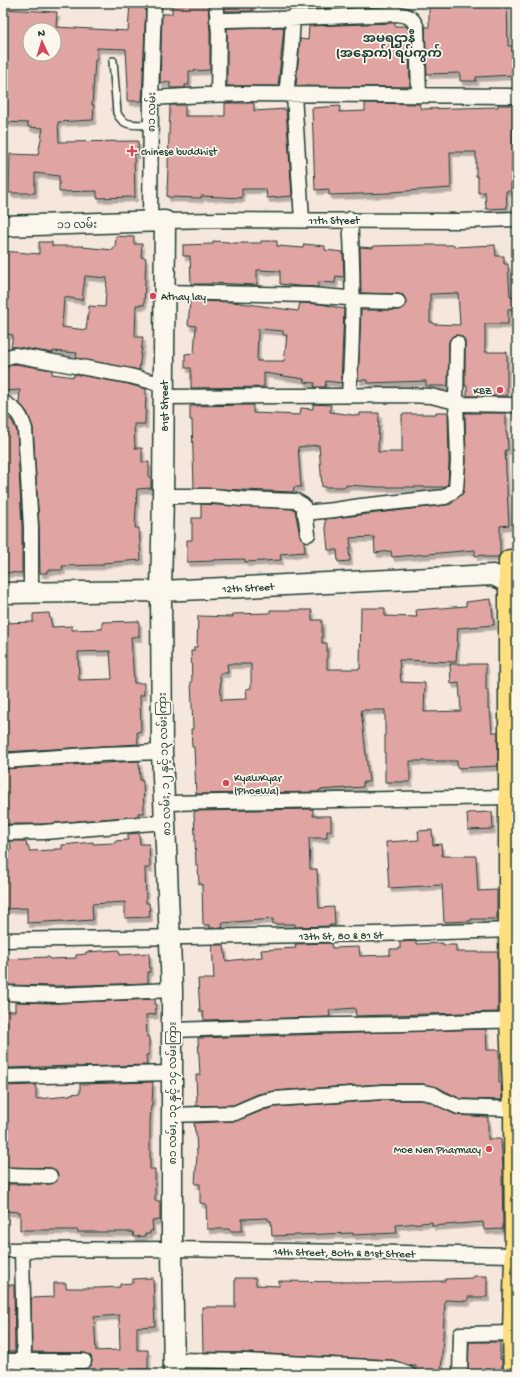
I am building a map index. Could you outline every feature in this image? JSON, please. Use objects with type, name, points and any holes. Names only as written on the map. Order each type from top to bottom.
[{"type":"main road","points":[[515,558],[506,580],[514,930],[511,1021],[515,1109],[517,1255],[514,1333],[515,1374]]},
{"type":"street","name":"၈၁ လမ်း","points":[[154,3],[151,125],[158,222]]},
{"type":"street","points":[[216,3],[219,33],[218,95]]},
{"type":"street","points":[[217,20],[263,20],[293,17],[396,14],[408,15],[415,22],[417,28],[419,94]]},
{"type":"street","points":[[293,17],[290,95],[302,220]]},
{"type":"street","points":[[151,98],[218,95],[419,94],[517,96]]},
{"type":"street","points":[[349,395],[353,341],[350,219]]},
{"type":"street","name":"11th Street","points":[[158,222],[350,219],[460,221],[517,220]]},
{"type":"street","name":"၁၁ လမ်း","points":[[3,226],[158,222]]},
{"type":"street","name":"81st Street","points":[[158,222],[164,292],[161,591]]},
{"type":"street","points":[[164,292],[310,295],[347,298],[353,301],[398,302]]},
{"type":"street","points":[[304,513],[444,497],[456,489],[458,461],[456,401],[457,344]]},
{"type":"street","points":[[3,359],[7,356],[15,355],[130,376],[164,391],[431,396],[464,404],[517,405]]},
{"type":"street","points":[[3,402],[17,411],[22,418],[26,429],[31,527],[31,593]]},
{"type":"street","points":[[163,496],[213,496],[242,499],[296,501],[303,505],[308,534]]},
{"type":"street","name":"12th Street","points":[[3,593],[161,591],[506,580]]},
{"type":"street","name":"၈၁ လမ်း, ၁၂ နှင့် ၁၃ လမ်းကြား","points":[[161,591],[162,752],[171,937]]},
{"type":"street","points":[[3,760],[162,752]]},
{"type":"street","points":[[3,833],[44,832],[165,812],[510,797]]},
{"type":"street","name":"13th St, 80 & 81 St","points":[[3,940],[375,934],[514,930]]},
{"type":"street","name":"၈၁ လမ်း, ၁၃ နှင့် ၁၄ လမ်းကြား","points":[[171,937],[173,1030],[171,1073],[174,1367]]},
{"type":"street","points":[[3,993],[57,995],[172,990]]},
{"type":"street","points":[[173,1030],[268,1026],[412,1024],[476,1020],[511,1021]]},
{"type":"street","points":[[3,1077],[171,1073]]},
{"type":"street","points":[[172,1114],[235,1113],[261,1102],[274,1099],[383,1092],[422,1092],[433,1094],[459,1107],[515,1109]]},
{"type":"street","points":[[3,1175],[50,1176]]},
{"type":"street","name":"14th Street, 80th & 81st Street","points":[[3,1250],[172,1249],[517,1255]]},
{"type":"street","points":[[22,1250],[23,1374]]},
{"type":"street","points":[[460,1374],[461,1334],[514,1333]]},
{"type":"street","points":[[3,1361],[84,1361]]},
{"type":"street","points":[[174,1367],[253,1361],[392,1368],[408,1374]]},
{"type":"lane","points":[[113,61],[117,113],[120,119],[126,124],[151,125]]},
{"type":"building","points":[[130,3],[146,3],[142,101],[127,101],[128,87],[126,49],[97,48],[92,105],[94,105],[93,120],[58,122],[59,142],[138,141],[138,154],[134,154],[135,197],[97,198],[97,191],[59,192],[59,176],[35,173],[35,193],[9,193],[10,154],[38,155],[43,128],[28,127],[28,123],[3,122],[3,9],[57,12],[56,22],[22,22],[22,62],[62,62],[62,27],[128,31]]},
{"type":"building","points":[[208,3],[210,70],[189,71],[189,85],[185,85],[185,88],[170,88],[170,82],[160,83],[162,14],[172,14],[172,5]]},
{"type":"building","points":[[225,3],[252,3],[252,11],[225,11]]},
{"type":"building","points":[[395,3],[395,6],[306,9],[306,4]]},
{"type":"building","points":[[461,3],[507,3],[508,46],[514,46],[515,59],[512,59],[513,75],[476,77],[476,81],[460,81],[460,73],[427,74],[425,27],[429,27],[429,7],[461,7]]},
{"type":"building","points":[[395,23],[395,26],[406,26],[409,30],[410,87],[296,86],[300,39],[308,40],[309,26]]},
{"type":"building","points":[[284,27],[278,86],[227,86],[227,28]]},
{"type":"building","points":[[225,103],[254,103],[254,111],[286,109],[292,196],[267,198],[266,189],[242,189],[242,198],[201,196],[201,198],[167,197],[170,105],[185,105],[185,116],[225,116]]},
{"type":"building","points":[[365,103],[419,104],[421,109],[498,107],[498,105],[513,105],[512,177],[511,191],[506,191],[507,208],[486,209],[485,192],[478,193],[476,152],[450,152],[451,188],[391,193],[329,195],[329,189],[315,190],[312,108],[340,106],[339,112],[365,111]]},
{"type":"building","points":[[116,236],[134,237],[134,244],[142,244],[141,257],[146,258],[144,305],[136,305],[135,337],[143,337],[139,370],[76,358],[77,353],[53,351],[53,353],[11,347],[13,335],[3,333],[3,315],[7,298],[3,297],[3,251],[39,254],[39,242],[52,242],[52,246],[83,246],[113,250],[113,248],[115,248]],"holes":[[[85,276],[107,278],[105,307],[89,306],[86,330],[62,327],[64,297],[82,300]]]},
{"type":"building","points":[[213,241],[229,243],[261,243],[261,241],[277,241],[277,246],[303,248],[304,244],[325,246],[325,250],[343,252],[344,277],[336,276],[335,283],[318,282],[318,287],[298,286],[280,284],[280,271],[257,270],[257,285],[211,283],[191,284],[190,256],[183,256],[183,245],[213,244]]},
{"type":"building","points":[[454,245],[454,247],[495,245],[496,256],[504,256],[504,264],[508,264],[510,297],[514,297],[514,309],[508,309],[508,324],[485,324],[485,352],[507,352],[507,396],[467,396],[467,386],[465,386],[465,343],[464,339],[458,335],[453,336],[449,342],[448,386],[426,386],[426,381],[368,383],[368,380],[358,380],[361,310],[398,310],[405,307],[406,302],[403,295],[399,294],[361,293],[360,247],[373,248],[373,246]],"holes":[[[458,293],[460,325],[433,324],[433,322],[430,322],[430,294]]]},
{"type":"building","points":[[190,301],[233,302],[298,311],[300,303],[321,304],[344,309],[341,383],[326,381],[325,387],[314,387],[315,383],[304,382],[304,379],[264,373],[264,387],[191,388],[191,368],[185,368],[185,354],[194,353],[196,326],[188,325]],"holes":[[[258,329],[283,331],[283,335],[287,335],[284,361],[257,361]]]},
{"type":"building","points":[[15,364],[52,370],[52,374],[74,377],[74,374],[128,384],[146,389],[145,424],[134,424],[135,448],[142,448],[142,462],[149,462],[149,477],[151,477],[151,488],[137,489],[135,528],[139,528],[141,560],[103,563],[103,565],[62,566],[63,570],[47,570],[47,573],[40,573],[39,527],[33,428],[27,412],[19,403],[20,390],[5,391],[4,381],[7,367]]},
{"type":"building","points":[[313,404],[331,405],[330,412],[360,416],[360,413],[379,413],[378,452],[402,452],[402,414],[436,414],[436,412],[448,412],[448,484],[444,487],[377,487],[346,485],[346,487],[322,487],[319,445],[298,447],[301,487],[294,487],[293,492],[194,488],[192,420],[190,420],[190,406],[253,405],[253,413],[300,415],[301,408],[313,409]]},
{"type":"building","points":[[465,413],[506,413],[508,450],[505,450],[509,525],[500,526],[500,554],[498,557],[484,557],[484,555],[475,556],[475,550],[392,557],[391,551],[375,553],[374,537],[350,538],[350,561],[338,562],[337,550],[328,550],[325,519],[446,505],[451,504],[463,493],[466,461]]},
{"type":"building","points":[[3,419],[11,419],[17,431],[22,527],[22,573],[3,572]]},
{"type":"building","points":[[201,504],[294,509],[300,536],[304,541],[305,552],[280,554],[281,560],[245,562],[245,559],[187,562],[187,540],[192,540],[192,518],[201,518]]},
{"type":"building","points":[[491,599],[494,625],[458,628],[456,662],[399,660],[401,682],[425,683],[424,712],[461,711],[459,683],[451,684],[450,664],[486,664],[486,690],[488,690],[488,709],[490,709],[492,732],[498,732],[498,766],[457,768],[457,761],[410,761],[410,782],[385,782],[385,710],[361,710],[369,782],[363,782],[363,787],[319,790],[319,792],[196,794],[194,747],[192,747],[191,729],[193,729],[191,651],[194,651],[194,647],[197,647],[198,616],[233,617],[232,614],[270,613],[270,610],[312,610],[312,620],[322,620],[322,643],[327,643],[327,669],[360,669],[361,608],[385,608],[385,616],[417,617],[416,610],[466,606],[466,602]],"holes":[[[227,664],[251,664],[251,688],[246,689],[247,699],[221,700],[220,673],[228,673]]]},
{"type":"building","points":[[49,613],[52,627],[72,626],[72,630],[102,629],[102,622],[139,621],[139,637],[131,637],[134,683],[144,683],[144,695],[140,695],[141,731],[137,732],[138,744],[3,752],[3,623],[33,622],[33,614]],"holes":[[[110,651],[112,679],[79,680],[78,652]]]},
{"type":"building","points":[[139,761],[140,781],[143,780],[144,813],[138,813],[138,816],[44,824],[3,824],[3,769]]},
{"type":"building","points":[[313,809],[313,816],[331,816],[331,831],[327,831],[327,838],[309,838],[310,869],[317,869],[319,908],[334,907],[335,925],[295,927],[295,924],[273,924],[273,919],[222,923],[223,928],[210,928],[210,925],[203,925],[202,884],[199,884],[198,866],[196,866],[194,811]]},
{"type":"building","points":[[492,812],[493,829],[468,830],[467,813]]},
{"type":"building","points":[[432,830],[433,845],[441,844],[442,856],[476,856],[478,891],[497,890],[497,919],[471,919],[471,921],[444,922],[442,885],[389,888],[386,842],[419,840],[418,831]]},
{"type":"building","points":[[139,833],[140,844],[149,844],[150,868],[145,868],[146,903],[149,903],[150,917],[125,918],[125,902],[92,904],[93,920],[63,922],[27,923],[27,908],[3,909],[3,850],[11,850],[10,841],[26,841],[29,851],[54,850],[62,849],[62,845],[93,842],[93,844],[115,843],[115,841],[128,840],[128,834]]},
{"type":"building","points":[[416,941],[416,944],[443,943],[443,945],[456,945],[456,952],[498,952],[498,1012],[356,1016],[355,1008],[329,1010],[330,1017],[204,1020],[203,1012],[200,1012],[198,979],[214,979],[212,945],[224,945],[226,961],[262,957],[261,950],[296,948],[295,944],[331,943],[332,948],[359,947],[360,956],[390,955],[390,949],[400,949],[400,942]]},
{"type":"building","points":[[119,950],[120,955],[149,953],[150,972],[148,972],[148,983],[57,986],[3,985],[3,959],[49,957],[50,959],[76,958],[76,955],[86,954],[86,952]]},
{"type":"building","points":[[155,999],[156,1014],[146,1015],[147,1037],[149,1037],[149,1055],[146,1055],[147,1065],[7,1068],[3,1031],[3,1011],[15,1011],[15,1002],[57,1003]]},
{"type":"building","points":[[486,1029],[487,1050],[499,1050],[499,1083],[501,1083],[502,1100],[461,1099],[437,1087],[423,1084],[383,1084],[273,1091],[258,1094],[233,1105],[196,1106],[196,1075],[200,1075],[198,1038]]},
{"type":"building","points":[[153,1082],[150,1123],[150,1169],[155,1169],[155,1201],[160,1201],[160,1220],[152,1221],[153,1231],[150,1231],[150,1234],[145,1234],[145,1236],[134,1237],[133,1232],[20,1230],[20,1212],[6,1211],[8,1184],[50,1184],[57,1181],[58,1176],[57,1172],[51,1168],[3,1167],[3,1086],[36,1085],[36,1099],[80,1093],[80,1084]]},
{"type":"building","points":[[383,1100],[421,1100],[430,1102],[456,1115],[488,1117],[488,1139],[501,1139],[503,1167],[503,1229],[484,1230],[483,1222],[432,1226],[432,1222],[396,1225],[397,1233],[272,1236],[271,1221],[268,1220],[268,1218],[242,1219],[242,1231],[230,1231],[230,1229],[207,1229],[206,1204],[200,1203],[200,1184],[195,1184],[197,1155],[194,1123],[236,1121],[275,1107]]},
{"type":"building","points":[[473,1276],[487,1276],[487,1297],[468,1297],[468,1301],[445,1300],[441,1371],[430,1370],[430,1374],[416,1374],[416,1366],[392,1360],[203,1352],[202,1307],[235,1307],[235,1278],[256,1278],[256,1285],[279,1286],[279,1281],[353,1283],[445,1281],[445,1279],[473,1278]]},
{"type":"building","points":[[153,1278],[155,1326],[137,1327],[137,1350],[148,1350],[148,1369],[100,1370],[100,1374],[32,1374],[32,1370],[84,1369],[91,1366],[92,1361],[91,1356],[84,1353],[32,1352],[31,1298],[54,1297],[54,1283],[66,1283],[66,1288],[120,1287],[120,1284],[133,1283],[133,1279]],"holes":[[[119,1315],[120,1350],[96,1351],[94,1317]]]},
{"type":"building","points":[[3,1285],[14,1285],[15,1352],[3,1352]]},
{"type":"building","points":[[469,1342],[500,1342],[502,1374],[468,1374]]},
{"type":"building","points":[[203,1369],[245,1370],[339,1374],[203,1374]]},
{"type":"building","points":[[3,1370],[15,1370],[15,1374],[3,1374]]},
{"type":"place","name":"chinese buddhist","points":[[132,151]]},
{"type":"place","name":"Athay lay","points":[[153,296]]},
{"type":"place","name":"KBZ","points":[[500,390]]},
{"type":"place","name":"KyawKyar (PhoeWa)","points":[[226,783]]},
{"type":"place","name":"Moe Nen Pharmacy","points":[[489,1149]]},
{"type":"district","name":"အမရဌာနီ (အနောက်) ရပ်ကွက်","points":[[389,44]]}]
